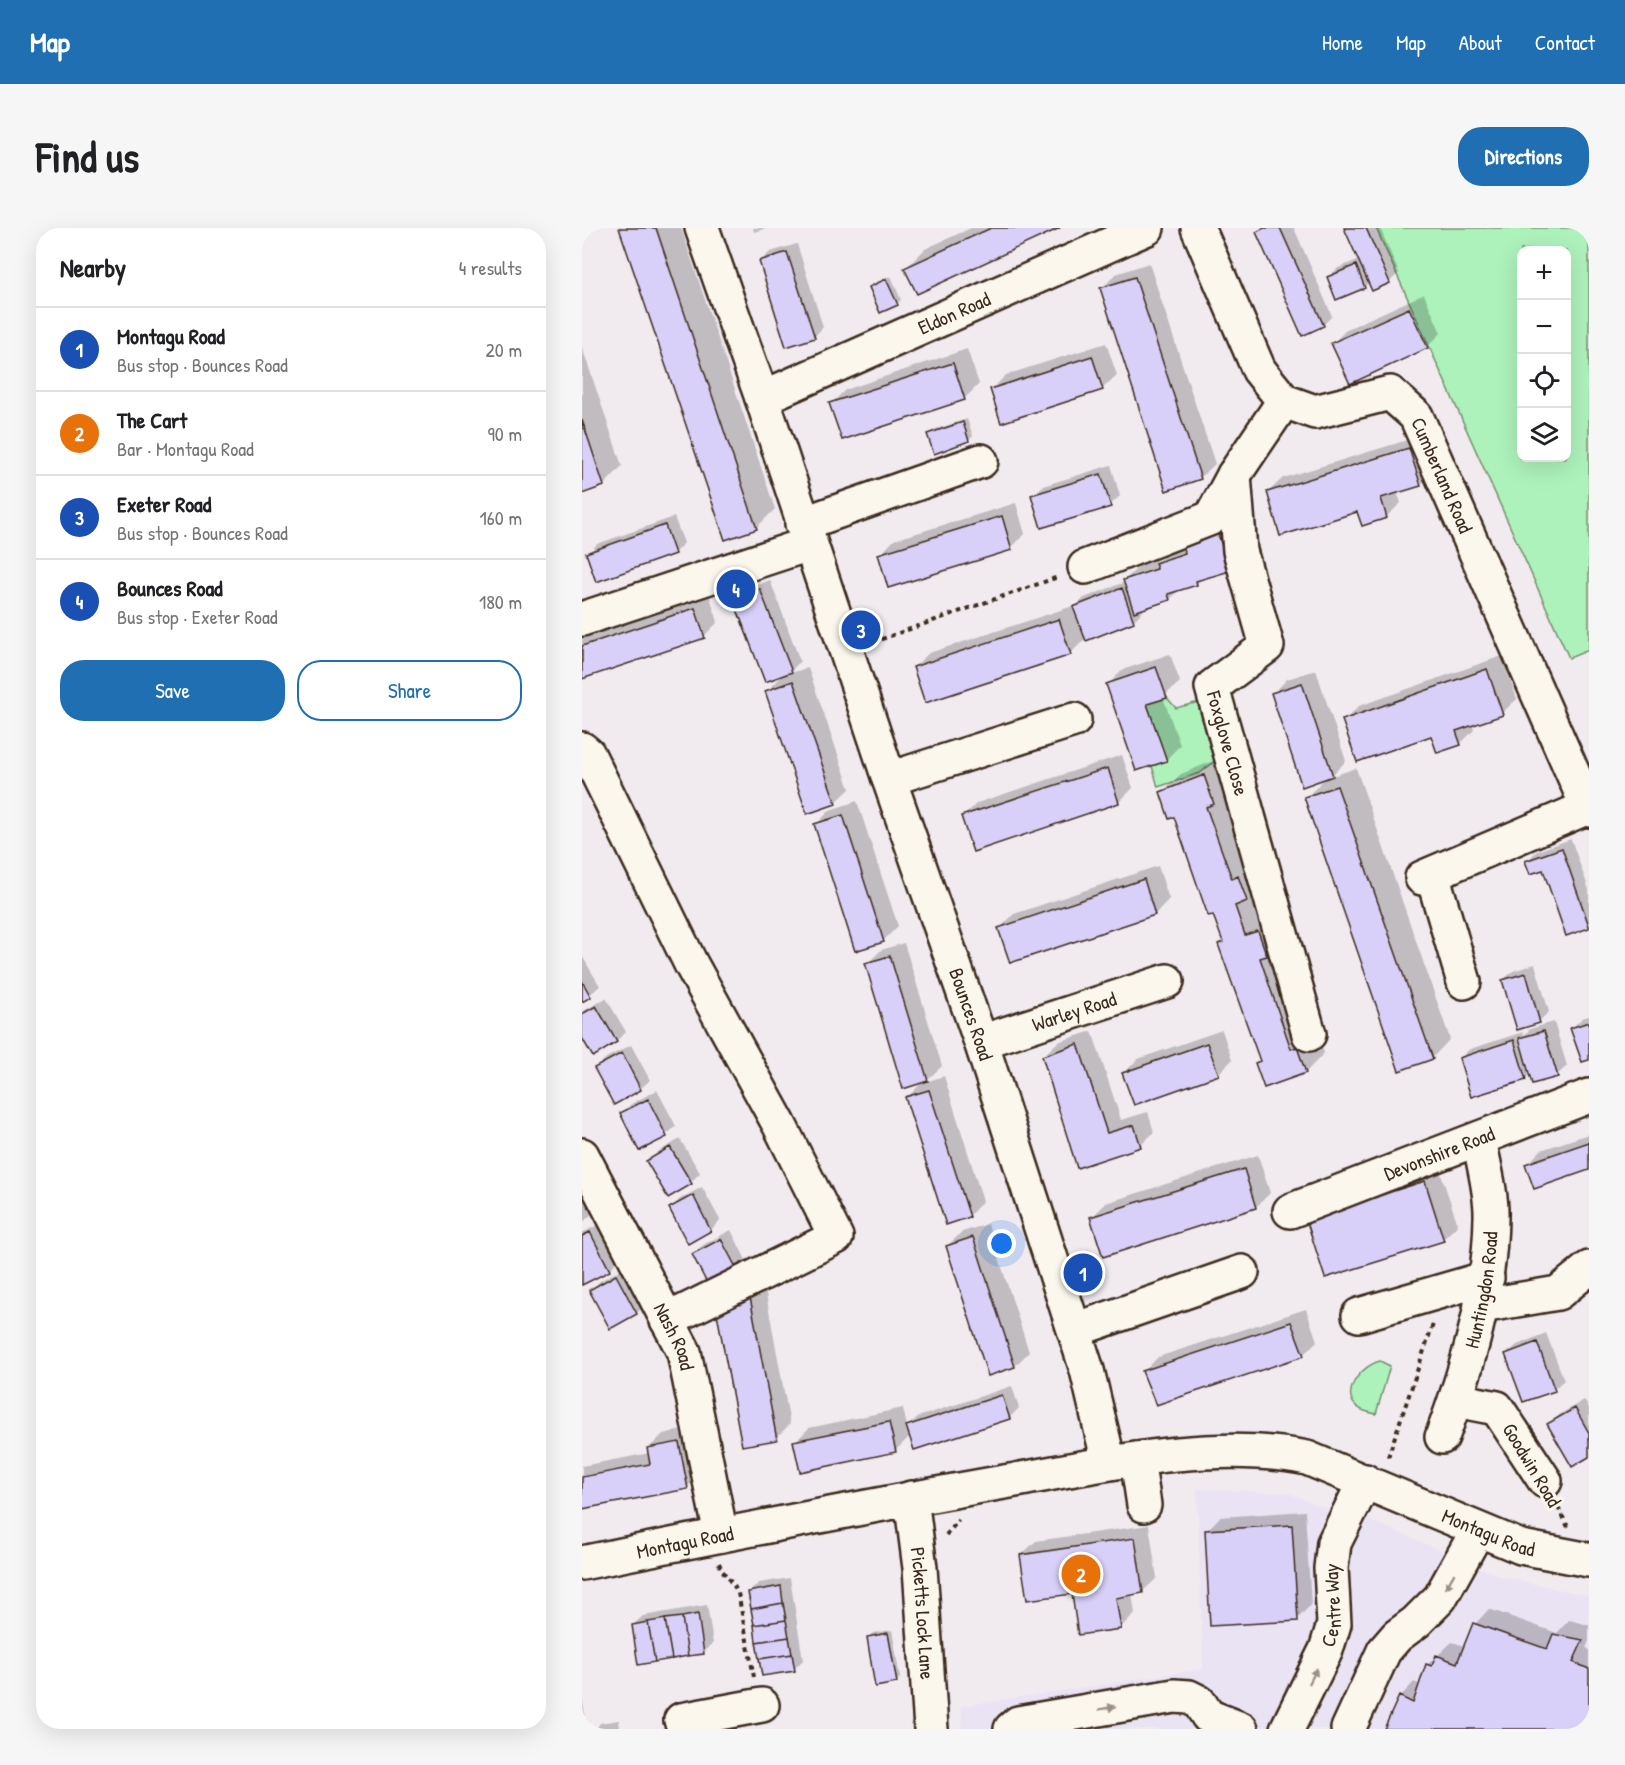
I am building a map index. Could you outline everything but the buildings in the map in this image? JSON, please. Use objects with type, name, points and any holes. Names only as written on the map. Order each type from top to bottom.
[{"type":"street","name":"Bounces Road","points":[[702,228],[981,1042],[1087,1370],[1123,1461],[1144,1505]]},
{"type":"street","name":"Eldon Road","points":[[762,398],[1147,228]]},
{"type":"street","points":[[1084,567],[1211,518],[1234,475],[1284,401],[1259,370],[1198,228]]},
{"type":"street","name":"Cumberland Road","points":[[1284,401],[1315,412],[1390,393],[1416,416],[1588,809]]},
{"type":"street","points":[[583,615],[806,534],[981,461]]},
{"type":"street","name":"Foxglove Close","points":[[1234,475],[1240,551],[1267,646],[1212,687],[1310,1034]]},
{"type":"street","points":[[889,779],[1074,720]]},
{"type":"street","points":[[582,749],[588,754],[691,964],[779,1124],[837,1237],[667,1320]]},
{"type":"street","points":[[1464,982],[1427,876],[1588,809]]},
{"type":"street","name":"Warley Road","points":[[981,1042],[1167,981]]},
{"type":"street","name":"Devonshire Road","points":[[1290,1211],[1589,1096]]},
{"type":"street","name":"Huntingdon Road","points":[[1442,1437],[1456,1400],[1484,1292],[1492,1215],[1479,1139]]},
{"type":"street","name":"Nash Road","points":[[582,1155],[684,1352],[720,1547]]},
{"type":"street","points":[[1359,1315],[1444,1289],[1558,1293],[1589,1268]]},
{"type":"street","points":[[1075,1330],[1242,1272]]},
{"type":"street","name":"Goodwin Road","points":[[1456,1400],[1497,1408],[1545,1481]]},
{"type":"street","name":"Montagu Road","points":[[582,1563],[720,1547],[911,1498],[1123,1461],[1247,1450],[1307,1458],[1521,1546],[1587,1560]]},
{"type":"street","name":"Centre Way","points":[[1287,1729],[1334,1624],[1331,1568],[1334,1543],[1365,1481]]},
{"type":"street","name":"Picketts Lock Lane","points":[[911,1498],[920,1568],[931,1729]]},
{"type":"street","points":[[1348,1729],[1384,1651],[1397,1636],[1416,1622],[1440,1598],[1478,1530]]},
{"type":"street","points":[[1011,1729],[1018,1723],[1174,1696],[1189,1697],[1199,1702],[1208,1716],[1241,1729]]},
{"type":"street","points":[[681,1720],[721,1721],[762,1705]]},
{"type":"path","points":[[846,651],[1084,567]]},
{"type":"path","points":[[1388,1457],[1444,1289]]},
{"type":"path","name":"Goodwin Road","points":[[1545,1481],[1587,1560]]},
{"type":"path","points":[[720,1547],[722,1572],[732,1581],[738,1593],[762,1705]]},
{"type":"shaded area","points":[[1197,1489],[1288,1493],[1320,1506],[1382,1525],[1499,1576],[1589,1596],[1589,1729],[963,1729],[961,1706],[1203,1669]]},
{"type":"green space","points":[[1376,228],[1589,228],[1589,650],[1569,658]]},
{"type":"green space","points":[[1167,698],[1176,708],[1195,703],[1205,704],[1225,753],[1200,773],[1158,787],[1152,766],[1166,761],[1147,704]]},
{"type":"green space","points":[[1380,1361],[1390,1366],[1376,1414],[1362,1410],[1354,1404],[1351,1390],[1354,1382],[1365,1369]]},
{"type":"place","name":"Bounces Road","points":[[736,589]]},
{"type":"place","name":"Exeter Road","points":[[861,630]]},
{"type":"place","name":"Montagu Road","points":[[1083,1273]]},
{"type":"place","name":"The Cart","points":[[1081,1574]]}]
